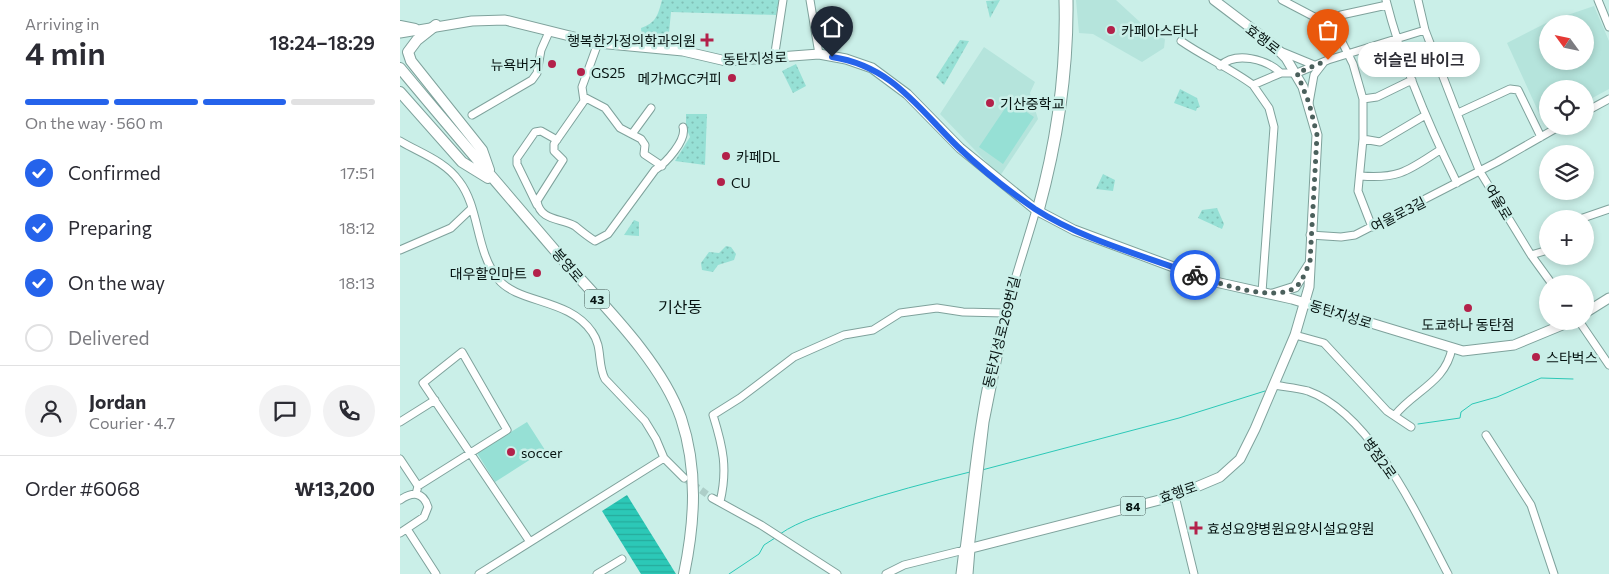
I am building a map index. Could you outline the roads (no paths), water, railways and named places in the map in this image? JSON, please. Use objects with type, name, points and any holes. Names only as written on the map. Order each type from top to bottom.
[{"type":"highway","points":[[436,25],[417,40],[408,52],[411,60],[482,150],[495,182]]},
{"type":"highway","points":[[400,26],[415,29]]},
{"type":"highway","name":"봉영로","points":[[400,68],[495,182],[623,329],[667,388],[680,416],[690,450],[693,474],[694,503],[690,546],[684,574]]},
{"type":"highway","points":[[400,92],[462,162],[495,182]]},
{"type":"main road","name":"효행로","points":[[967,549],[1175,496],[1220,477],[1240,459],[1263,409],[1295,334],[1309,287],[1310,235],[1317,135],[1309,103],[1297,73],[1280,51],[1214,0]]},
{"type":"main road","name":"동탄지성로","points":[[400,33],[436,25],[505,20],[598,44],[683,51],[726,61],[819,54],[846,59],[872,68],[907,94],[960,148],[1038,211],[1074,230],[1210,280],[1272,294],[1464,351],[1514,345],[1550,330]]},
{"type":"main road","points":[[1272,294],[1295,287],[1310,262]]},
{"type":"main road","points":[[1594,307],[1609,298]]},
{"type":"main road","points":[[961,574],[967,549]]},
{"type":"main road","points":[[967,549],[968,574]]},
{"type":"street","points":[[774,58],[783,0]]},
{"type":"street","points":[[810,0],[819,54]]},
{"type":"street","points":[[1038,211],[1060,85],[1064,36],[1063,0]]},
{"type":"street","points":[[886,574],[904,565],[967,549],[978,456],[994,372],[1007,319],[1051,169],[1066,84],[1068,0]]},
{"type":"street","points":[[1283,0],[1324,22],[1349,53],[1363,99],[1361,176],[1358,191],[1372,227]]},
{"type":"street","name":"여울로","points":[[1418,0],[1425,30],[1479,170],[1531,255],[1545,275]]},
{"type":"street","points":[[1598,0],[1609,27]]},
{"type":"street","points":[[1324,22],[1341,15],[1387,3],[1396,40],[1424,116],[1457,183]]},
{"type":"street","points":[[1253,85],[1280,73],[1297,73],[1324,61],[1425,30]]},
{"type":"street","points":[[472,115],[532,80],[536,73],[541,50],[549,32]]},
{"type":"street","points":[[1181,41],[1253,85],[1269,108],[1274,127],[1262,292]]},
{"type":"street","points":[[538,206],[540,194],[563,160],[554,151],[557,140],[584,101],[582,86],[598,44]]},
{"type":"street","points":[[1280,51],[1314,65]]},
{"type":"street","points":[[1220,66],[1226,60],[1243,57],[1276,68],[1280,73]]},
{"type":"street","points":[[1309,103],[1314,75],[1324,61]]},
{"type":"street","points":[[1363,99],[1377,97],[1412,80]]},
{"type":"street","points":[[1458,114],[1514,89],[1518,90],[1541,137]]},
{"type":"street","points":[[584,97],[596,101],[605,108],[616,125],[641,139],[645,145],[644,154],[662,166]]},
{"type":"street","points":[[1594,107],[1609,99]]},
{"type":"street","points":[[632,134],[651,108]]},
{"type":"street","points":[[1363,139],[1380,142],[1424,116]]},
{"type":"street","points":[[557,140],[541,131],[535,132],[517,158],[517,164],[538,206],[548,217],[573,225],[594,240],[608,234],[655,170],[662,166],[683,137],[683,127]]},
{"type":"street","name":"여울로3길","points":[[1310,235],[1341,237],[1356,235],[1497,162],[1544,135]]},
{"type":"street","points":[[401,143],[450,170],[466,192],[482,249],[499,280],[511,289],[569,312],[587,326],[600,350],[605,379],[645,421],[656,439],[664,458],[684,478]]},
{"type":"street","points":[[1361,176],[1381,177],[1398,175],[1440,150]]},
{"type":"street","points":[[400,250],[451,228],[471,209]]},
{"type":"street","points":[[1594,214],[1609,209]]},
{"type":"street","name":"동탄지성로269번길","points":[[978,456],[990,367],[1004,313],[1038,211]]},
{"type":"street","points":[[1531,255],[1539,253]]},
{"type":"street","points":[[720,502],[725,483],[725,470],[720,438],[713,415],[740,398],[794,357],[844,335],[873,330],[900,313],[918,309],[937,308],[963,312],[1004,313]]},
{"type":"street","points":[[1585,330],[1609,365]]},
{"type":"street","points":[[1295,334],[1324,343],[1387,411],[1411,427]]},
{"type":"street","points":[[1395,416],[1443,372],[1451,358],[1452,348]]},
{"type":"street","points":[[400,500],[471,452],[507,430],[462,352],[423,383],[471,452],[530,542]]},
{"type":"street","name":"병점2로","points":[[1275,381],[1290,388],[1315,394],[1356,425],[1382,457],[1406,495],[1448,574]]},
{"type":"street","points":[[400,422],[435,400]]},
{"type":"street","points":[[1486,435],[1531,505],[1554,574]]},
{"type":"street","points":[[479,574],[664,458]]},
{"type":"street","points":[[400,459],[417,490],[426,501],[427,512],[422,519],[400,533]]},
{"type":"street","points":[[1175,496],[1194,574]]},
{"type":"street","points":[[712,498],[770,531],[837,574]]},
{"type":"street","points":[[407,529],[436,574]]},
{"type":"street","points":[[597,574],[622,559]]},
{"type":"waterway","points":[[1418,424],[1460,418],[1461,412],[1472,404],[1497,397],[1541,378],[1573,379]]},
{"type":"waterway","points":[[982,470],[1179,418],[1265,391]]},
{"type":"waterway","points":[[780,534],[804,521],[848,506],[970,472]]},
{"type":"waterway","points":[[729,574],[759,554],[764,545],[775,538]]},
{"type":"tunnel","points":[[684,478],[712,498]]},
{"type":"place","name":"카페아스타나","points":[[1111,30]]},
{"type":"place","name":"행복한가정의학과의원","points":[[707,40]]},
{"type":"place","name":"허슬린 바이크","points":[[1328,60]]},
{"type":"place","name":"뉴욕버거","points":[[552,64]]},
{"type":"place","name":"GS25","points":[[581,72]]},
{"type":"place","name":"메가MGC커피","points":[[732,78]]},
{"type":"place","name":"기산중학교","points":[[990,103]]},
{"type":"place","name":"카페DL","points":[[726,156]]},
{"type":"place","name":"CU","points":[[721,182]]},
{"type":"place","name":"대우할인마트","points":[[537,273]]},
{"type":"place","name":"도쿄하나 동탄점","points":[[1468,308]]},
{"type":"place","name":"스타벅스","points":[[1536,357]]},
{"type":"place","name":"soccer","points":[[511,452]]},
{"type":"place","name":"효성요양병원요양시설요양원","points":[[1196,528]]},
{"type":"district","name":"기산동","points":[[680,306]]}]
